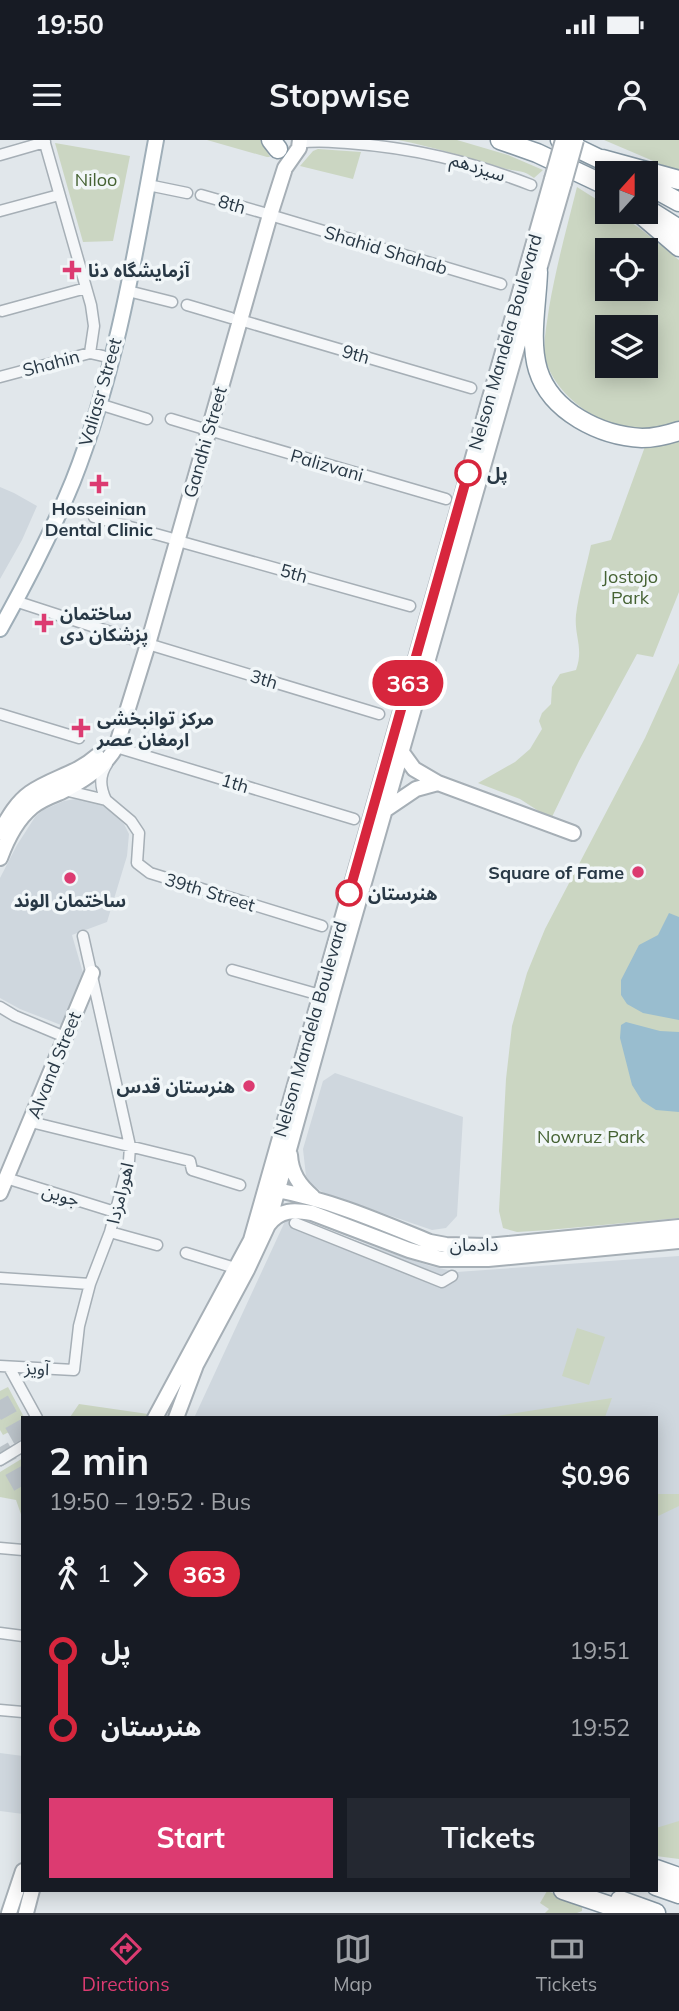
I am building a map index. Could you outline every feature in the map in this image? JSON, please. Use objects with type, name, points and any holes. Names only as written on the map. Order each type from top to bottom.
[{"type":"highway","points":[[500,140],[537,153],[595,180]]},
{"type":"highway","points":[[561,140],[605,161]]},
{"type":"highway","points":[[602,159],[679,180]]},
{"type":"highway","points":[[658,191],[676,201]]},
{"type":"highway","points":[[658,216],[679,229]]},
{"type":"highway","points":[[652,224],[679,247]]},
{"type":"highway","points":[[538,272],[535,352],[538,370],[545,386],[557,402],[596,428],[610,432],[643,438],[679,431]]},
{"type":"highway","points":[[658,1867],[679,1867]]},
{"type":"highway","points":[[658,1868],[679,1877]]},
{"type":"highway","points":[[658,1887],[679,1894]]},
{"type":"highway","points":[[569,1892],[631,1913]]},
{"type":"highway","points":[[599,1892],[656,1913]]},
{"type":"main road","name":"Valiasr Street","points":[[0,629],[49,537],[99,404],[102,356],[128,291],[156,140]]},
{"type":"main road","name":"Nelson Mandela Boulevard","points":[[192,1360],[247,1270],[268,1225],[538,272],[558,181],[561,140]]},
{"type":"main road","name":"Nelson Mandela Boulevard","points":[[157,1416],[180,1386],[235,1268],[251,1240],[558,181],[576,140]]},
{"type":"main road","points":[[275,143],[285,154],[299,145]]},
{"type":"main road","name":"Gandhi Street","points":[[112,747],[114,730],[144,643],[267,214],[278,169],[275,143]]},
{"type":"main road","name":"Gandhi Street","points":[[267,214],[285,168],[299,145]]},
{"type":"main road","points":[[0,858],[7,839],[33,805],[64,790],[95,770],[112,747]]},
{"type":"main road","points":[[0,832],[9,816],[31,792],[77,771],[112,747]]},
{"type":"main road","points":[[401,751],[414,769],[438,783],[573,833]]},
{"type":"main road","points":[[385,810],[416,789],[438,783]]},
{"type":"main road","name":"Alvand Street","points":[[0,1193],[92,973]]},
{"type":"main road","points":[[290,1141],[292,1172],[314,1198]]},
{"type":"main road","points":[[251,1240],[277,1190]]},
{"type":"main road","name":"دادمان","points":[[277,1190],[314,1198],[356,1212],[430,1242],[501,1258],[679,1241]]},
{"type":"main road","points":[[268,1225],[281,1213],[300,1218]]},
{"type":"main road","name":"دادمان","points":[[300,1218],[431,1257],[469,1252],[487,1246],[679,1227]]},
{"type":"main road","name":"Nelson Mandela Boulevard","points":[[176,1416],[180,1386]]},
{"type":"main road","points":[[9,1913],[21,1877]]},
{"type":"main road","points":[[26,1913],[31,1892]]},
{"type":"street","points":[[0,155],[44,141],[86,288],[102,356]]},
{"type":"street","name":"سیزدهم","points":[[299,145],[312,141],[375,145],[441,155],[490,169],[531,185]]},
{"type":"street","points":[[148,186],[187,193]]},
{"type":"street","points":[[0,211],[59,195]]},
{"type":"street","name":"8th","points":[[201,195],[267,214]]},
{"type":"street","name":"Shahid Shahab","points":[[267,214],[501,284]]},
{"type":"street","points":[[2,311],[86,288]]},
{"type":"street","points":[[128,291],[172,302]]},
{"type":"street","name":"9th","points":[[187,305],[471,388]]},
{"type":"street","name":"Shahin","points":[[0,377],[102,356]]},
{"type":"street","points":[[99,404],[147,419]]},
{"type":"street","name":"Palizvani","points":[[171,419],[446,499]]},
{"type":"street","name":"5th","points":[[94,517],[410,606]]},
{"type":"street","name":"3th","points":[[15,601],[379,714]]},
{"type":"street","points":[[0,714],[79,738]]},
{"type":"street","points":[[106,800],[101,786],[102,776],[112,757],[112,747]]},
{"type":"street","name":"1th","points":[[112,747],[354,819]]},
{"type":"street","name":"39th Street","points":[[64,790],[106,800],[138,830],[136,859],[139,866],[155,876],[322,926]]},
{"type":"street","points":[[83,936],[92,973]]},
{"type":"street","points":[[232,970],[320,995]]},
{"type":"street","name":"اهورامزدا","points":[[74,1370],[79,1326],[90,1284],[110,1231],[129,1161],[130,1146],[92,973]]},
{"type":"street","points":[[0,1007],[65,1037]]},
{"type":"street","points":[[31,1122],[190,1161],[192,1170],[240,1185]]},
{"type":"street","name":"جوین","points":[[6,1178],[115,1212]]},
{"type":"street","points":[[300,1218],[442,1282],[452,1276]]},
{"type":"street","points":[[110,1231],[157,1245]]},
{"type":"street","points":[[186,1253],[235,1268]]},
{"type":"street","points":[[0,1278],[90,1284]]},
{"type":"street","points":[[4,1367],[36,1416]]},
{"type":"street","name":"آویز","points":[[4,1367],[74,1370]]},
{"type":"street","points":[[0,1460],[21,1447]]},
{"type":"street","points":[[0,1548],[21,1550]]},
{"type":"street","points":[[0,1633],[21,1636]]},
{"type":"street","points":[[0,1710],[21,1712]]},
{"type":"shaded area","points":[[0,487],[37,506],[0,579]]},
{"type":"shaded area","points":[[75,799],[100,804],[114,813],[129,834],[127,856],[107,922],[72,935],[83,973],[61,1025],[0,998],[0,878],[35,817],[43,810]]},
{"type":"shaded area","points":[[335,1073],[463,1117],[457,1216],[446,1228],[432,1230],[324,1193],[312,1185],[306,1176],[303,1149],[323,1081]]},
{"type":"shaded area","points":[[287,1217],[430,1266],[457,1272],[679,1256],[679,1850],[658,1847],[658,1416],[195,1416]]},
{"type":"shaded area","points":[[0,1753],[21,1756],[21,1814],[0,1811]]},
{"type":"green space","points":[[207,140],[261,140],[270,157],[267,157]]},
{"type":"green space","points":[[398,140],[457,140],[508,155],[543,170],[534,178],[522,172]]},
{"type":"green space","points":[[604,140],[679,140],[679,172]]},
{"type":"green space","name":"Niloo","points":[[55,143],[130,156],[113,241],[83,242]]},
{"type":"green space","points":[[318,149],[361,152],[353,179],[300,166]]},
{"type":"green space","points":[[577,187],[595,198],[595,224],[633,224],[651,238],[595,238],[595,301],[658,301],[658,244],[679,260],[679,426],[634,428],[612,423],[583,409],[556,382],[547,365],[544,344],[555,277]]},
{"type":"green space","name":"Jostojo Park","points":[[679,434],[679,592],[653,657],[637,654],[551,819],[520,799],[478,783],[515,762],[530,749],[542,729],[539,721],[542,713],[551,704],[552,687],[560,674],[576,670],[579,648],[576,615],[591,545],[611,540],[647,441]]},
{"type":"green space","name":"Nowruz Park","points":[[679,663],[679,1218],[517,1232],[503,1228],[499,1211],[506,1079],[512,1026],[527,973],[545,929],[645,738]]},
{"type":"green space","points":[[291,1197],[423,1246],[446,1250],[446,1253],[423,1250],[290,1207]]},
{"type":"green space","points":[[577,1328],[605,1337],[589,1385],[562,1376]]},
{"type":"green space","points":[[8,1387],[23,1416],[21,1416],[21,1426],[3,1435],[0,1430],[0,1391]]},
{"type":"green space","points":[[612,1398],[605,1416],[496,1416]]},
{"type":"green space","points":[[79,1404],[148,1414],[147,1416],[71,1416]]},
{"type":"green space","points":[[21,1459],[21,1514],[16,1500],[0,1497],[0,1472]]},
{"type":"green space","points":[[658,1494],[679,1494],[679,1506],[658,1516]]},
{"type":"green space","points":[[679,1821],[679,1859],[658,1856],[658,1827]]},
{"type":"green space","points":[[546,1892],[550,1892],[582,1903],[582,1911],[545,1913],[549,1909],[540,1903]]},
{"type":"water","points":[[669,913],[679,917],[679,1020],[643,1013],[627,1004],[621,995],[621,980],[639,945],[658,935]]},
{"type":"water","points":[[626,1022],[660,1031],[679,1032],[679,1112],[656,1110],[642,1101],[632,1085],[620,1038],[621,1025]]},
{"type":"tunnel","points":[[0,1400],[21,1437]]},
{"type":"tunnel","points":[[0,1447],[21,1484]]},
{"type":"bus line","name":"363","points":[[349,893],[468,473]]},
{"type":"place","name":"آزمایشگاه دنا","points":[[72,270]]},
{"type":"place","name":"پل","points":[[468,473]]},
{"type":"place","name":"Hosseinian Dental Clinic","points":[[99,484]]},
{"type":"place","name":"ساختمان پزشکان دی","points":[[44,623]]},
{"type":"place","name":"مرکز توانبخشی ارمغان عصر","points":[[81,728]]},
{"type":"place","name":"Square of Fame","points":[[638,872]]},
{"type":"place","name":"ساختمان الوند","points":[[70,878]]},
{"type":"place","name":"هنرستان","points":[[349,893]]},
{"type":"place","name":"هنرستان قدس","points":[[249,1086]]}]
